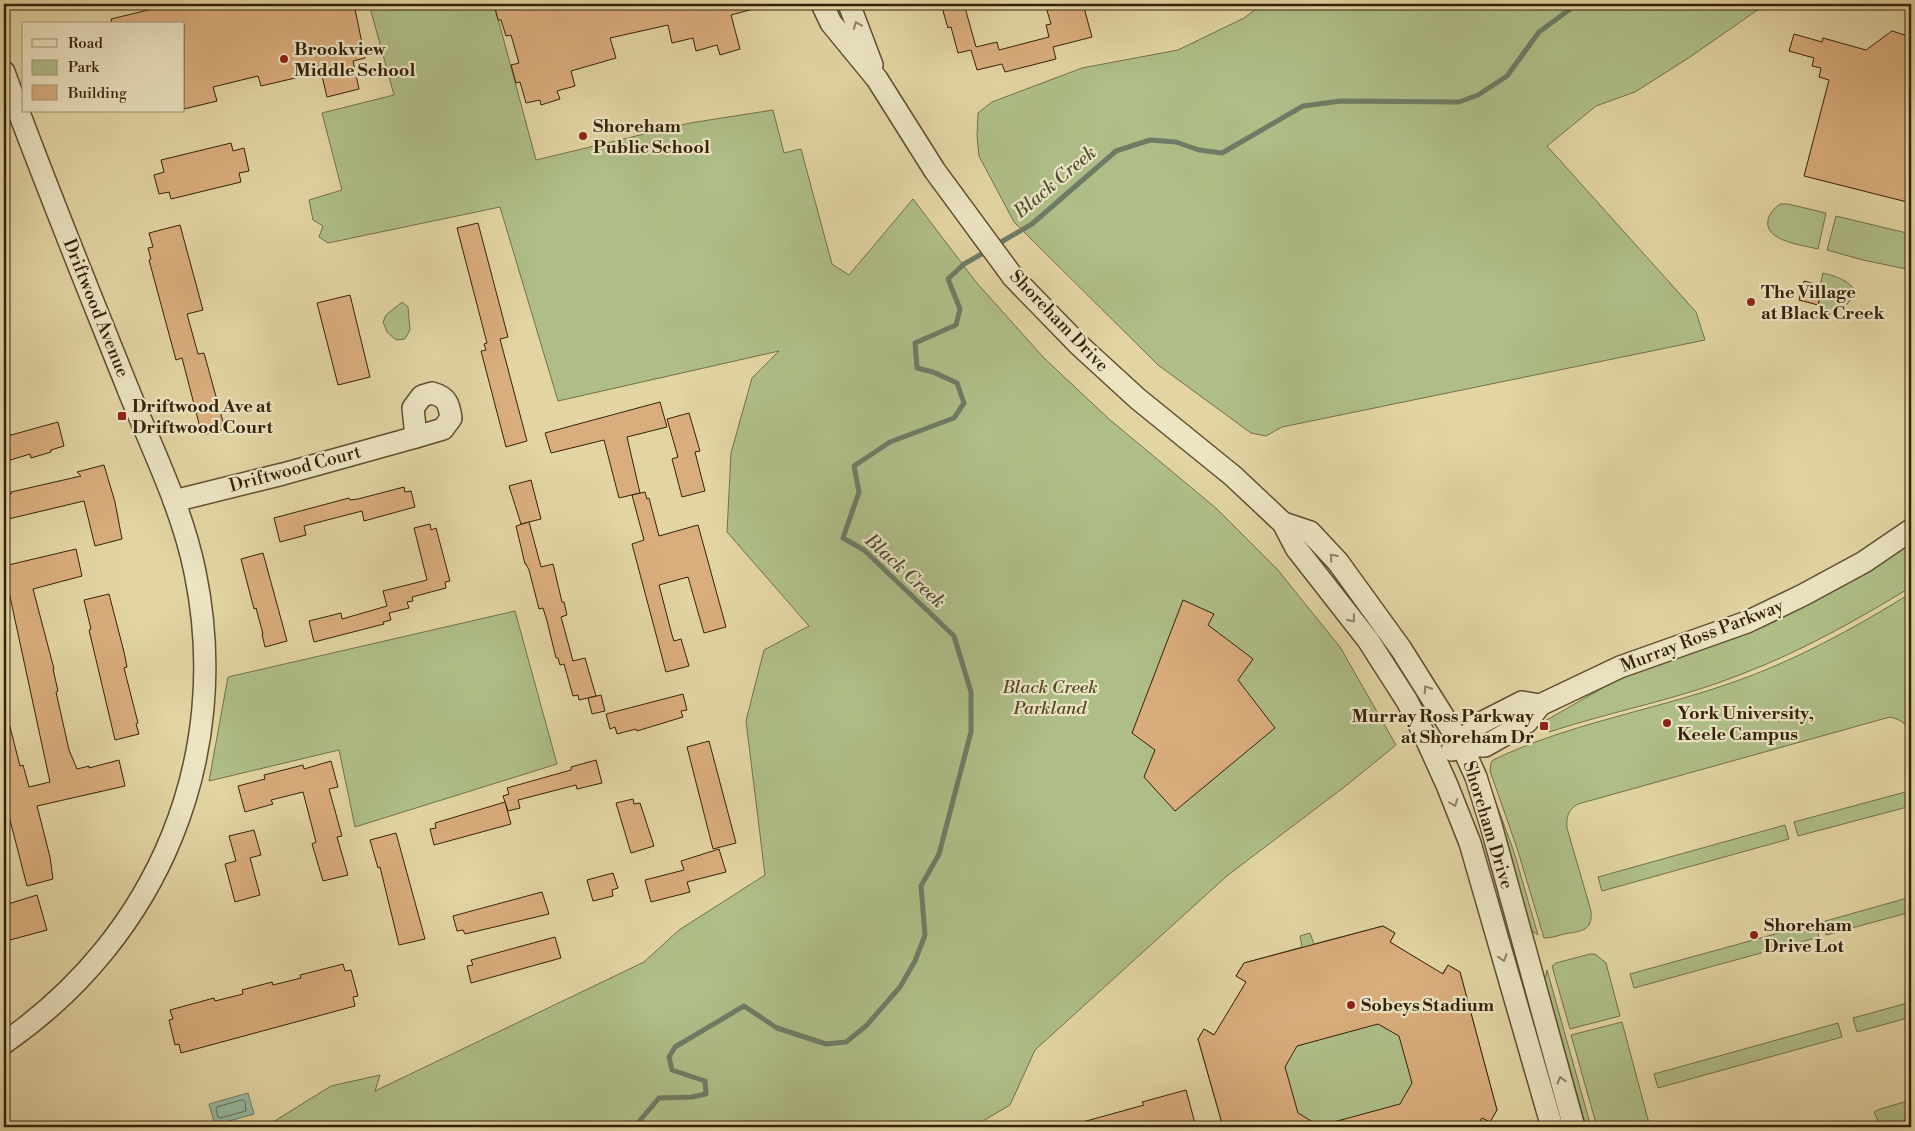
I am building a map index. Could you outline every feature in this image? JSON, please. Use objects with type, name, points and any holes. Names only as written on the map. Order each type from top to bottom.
[{"type":"street","name":"Shoreham Drive","points":[[822,4],[831,23],[878,80],[935,171],[1013,277],[1079,345],[1138,399],[1233,476],[1283,523],[1296,548],[1368,640],[1407,701],[1436,758],[1470,843],[1552,1127]]},
{"type":"street","name":"Shoreham Drive","points":[[849,4],[878,80]]},
{"type":"street","name":"Driftwood Avenue","points":[[4,72],[44,181],[181,521],[194,570],[204,630],[205,658],[202,722],[197,755],[186,796],[170,841],[157,870],[135,910],[84,975],[66,994],[4,1043]]},
{"type":"street","name":"Driftwood Court","points":[[174,501],[283,474],[416,436]]},
{"type":"street","name":"Shoreham Drive","points":[[1283,523],[1310,532],[1338,562],[1401,649],[1462,746],[1476,777],[1491,825],[1574,1127]]},
{"type":"street","name":"Murray Ross Parkway","points":[[1436,758],[1462,746],[1485,746],[1527,722],[1540,705],[1620,667],[1747,622],[1803,595],[1864,562],[1911,530]]},
{"type":"green space","name":"Black Creek Parkland","points":[[369,4],[494,4],[536,160],[690,123],[773,110],[784,153],[801,149],[832,264],[849,275],[913,199],[976,282],[1044,358],[1109,419],[1217,509],[1277,569],[1340,647],[1396,745],[1347,785],[1228,875],[1035,1050],[1010,1105],[973,1127],[265,1127],[331,1086],[380,1075],[375,1091],[644,962],[679,930],[765,875],[746,721],[764,650],[809,626],[727,532],[731,453],[752,378],[779,351],[558,401],[500,207],[328,243],[319,237],[323,226],[313,220],[309,200],[342,190],[322,113],[394,95]]},
{"type":"green space","points":[[1263,4],[1766,4],[1690,57],[1635,92],[1596,106],[1547,146],[1696,312],[1705,340],[1282,427],[1266,436],[1251,433],[1158,365],[1014,222],[979,156],[977,136],[978,113],[992,102],[1082,68],[1178,50],[1244,18]]},
{"type":"green space","points":[[1780,204],[1788,204],[1826,213],[1818,249],[1783,240],[1773,234],[1768,226],[1769,216]]},
{"type":"green space","points":[[1836,216],[1911,234],[1911,270],[1827,250]]},
{"type":"green space","points":[[1823,273],[1842,279],[1852,287],[1854,292],[1853,298],[1847,304],[1826,316],[1819,314],[1818,305],[1823,287],[1820,286]]},
{"type":"green space","points":[[402,302],[408,307],[410,330],[405,339],[396,340],[387,332],[383,322],[386,315]]},
{"type":"green space","points":[[1911,543],[1911,587],[1829,634],[1764,665],[1719,683],[1549,732],[1545,721],[1620,678],[1811,602],[1853,580]]},
{"type":"green space","points":[[1911,593],[1911,738],[1904,724],[1890,717],[1578,804],[1568,814],[1567,828],[1591,911],[1590,923],[1588,927],[1580,931],[1544,938],[1517,848],[1490,771],[1493,760],[1580,727],[1699,694],[1776,666],[1822,644]]},
{"type":"green space","points":[[515,611],[557,764],[355,827],[339,750],[209,781],[228,677]]},
{"type":"green space","points":[[1484,770],[1514,852],[1538,935],[1531,930]]},
{"type":"green space","points":[[1909,791],[1911,806],[1798,836],[1794,822]]},
{"type":"green space","points":[[1785,825],[1789,839],[1602,891],[1598,877]]},
{"type":"green space","points":[[1911,897],[1911,912],[1826,935],[1822,922]]},
{"type":"green space","points":[[1815,923],[1819,937],[1634,988],[1630,974]]},
{"type":"green space","name":"Sobeys Stadium","points":[[1383,926],[1395,933],[1390,942],[1442,974],[1448,965],[1460,972],[1497,1110],[1490,1122],[1482,1118],[1476,1127],[1223,1127],[1198,1039],[1204,1029],[1215,1035],[1246,982],[1236,976],[1244,963],[1302,947],[1300,936],[1310,933],[1314,944]]},
{"type":"green space","points":[[1595,954],[1606,963],[1620,1016],[1570,1029],[1552,966],[1556,963]]},
{"type":"green space","points":[[1547,970],[1591,1127],[1586,1127],[1545,980]]},
{"type":"green space","points":[[1911,1002],[1911,1017],[1857,1032],[1853,1018]]},
{"type":"green space","points":[[1622,1022],[1650,1127],[1597,1127],[1571,1035]]},
{"type":"green space","points":[[1838,1023],[1842,1037],[1658,1088],[1654,1074]]},
{"type":"green space","points":[[1911,1100],[1911,1127],[1881,1127],[1874,1112]]},
{"type":"water","points":[[248,1093],[254,1114],[215,1125],[209,1104]]},
{"type":"building","points":[[173,4],[354,4],[365,58],[353,61],[359,89],[327,97],[321,72],[261,86],[258,76],[213,87],[217,101],[185,109],[185,22],[112,22],[111,19]]},
{"type":"building","points":[[494,4],[756,4],[757,8],[731,15],[740,49],[720,55],[717,45],[696,51],[693,38],[672,43],[668,25],[610,38],[616,58],[571,71],[575,86],[557,91],[560,99],[541,105],[540,100],[526,103],[520,82],[516,83],[511,65],[519,63],[511,35],[506,36],[501,20],[498,20]]},
{"type":"building","points":[[941,4],[964,4],[976,47],[997,42],[999,50],[1049,37],[1046,25],[1051,24],[1045,4],[1083,4],[1092,37],[1053,47],[1056,59],[1005,72],[1002,64],[977,70],[971,50],[958,53],[951,27],[948,28]]},
{"type":"building","points":[[1892,31],[1905,35],[1911,44],[1911,203],[1804,176],[1829,80],[1819,77],[1821,68],[1812,66],[1814,58],[1789,51],[1794,34],[1822,42],[1823,38],[1866,50]]},
{"type":"building","points":[[231,143],[233,151],[244,148],[249,171],[239,173],[241,182],[171,199],[169,192],[159,194],[154,175],[164,172],[161,160]]},
{"type":"building","points":[[478,223],[508,337],[500,339],[527,441],[506,447],[481,351],[486,350],[484,344],[487,343],[457,228]]},
{"type":"building","points":[[180,225],[203,310],[187,314],[198,354],[204,353],[225,429],[202,435],[182,358],[176,360],[149,260],[151,259],[148,248],[153,247],[149,233]]},
{"type":"building","points":[[1804,281],[1823,286],[1818,305],[1799,300]]},
{"type":"building","points":[[350,295],[370,377],[338,385],[317,303]]},
{"type":"building","points":[[660,402],[667,427],[627,437],[640,493],[619,498],[604,440],[551,453],[545,433]]},
{"type":"building","points":[[689,413],[700,451],[695,452],[705,491],[682,497],[672,459],[678,457],[667,419]]},
{"type":"building","points":[[58,422],[64,446],[31,458],[30,454],[4,462],[4,437]]},
{"type":"building","points":[[104,465],[115,502],[122,539],[95,546],[84,501],[4,520],[4,496],[11,494],[11,492],[81,476],[77,472]]},
{"type":"building","points":[[531,480],[541,519],[521,524],[509,486]]},
{"type":"building","points":[[404,487],[405,492],[411,491],[415,507],[364,521],[362,511],[304,526],[306,535],[280,542],[274,518],[349,498],[350,500],[358,499]]},
{"type":"building","points":[[645,492],[647,499],[649,498],[659,536],[698,525],[726,627],[704,633],[688,577],[659,585],[674,641],[681,639],[689,666],[666,672],[632,544],[644,540],[632,495]]},
{"type":"building","points":[[529,522],[541,567],[553,564],[567,615],[561,617],[573,661],[585,658],[596,696],[579,700],[578,695],[573,696],[564,664],[560,665],[558,658],[556,658],[543,608],[539,609],[529,570],[525,564],[516,526]]},
{"type":"building","points":[[430,524],[431,530],[436,528],[450,581],[445,582],[446,588],[412,597],[413,601],[407,602],[409,608],[389,613],[391,620],[383,622],[384,624],[314,642],[309,621],[341,613],[342,619],[387,606],[383,591],[427,580],[414,528]]},
{"type":"building","points":[[76,549],[82,576],[33,589],[54,669],[58,691],[56,692],[69,750],[77,769],[89,766],[89,768],[119,760],[125,786],[37,806],[50,857],[53,879],[27,886],[9,816],[6,816],[4,807],[4,720],[8,719],[20,766],[23,765],[29,787],[50,782],[9,592],[4,593],[4,566]]},
{"type":"building","points":[[263,553],[287,641],[265,647],[256,608],[254,609],[241,559]]},
{"type":"building","points":[[109,594],[124,652],[127,667],[124,668],[139,734],[115,740],[89,630],[91,629],[84,600]]},
{"type":"building","points":[[1183,600],[1214,614],[1208,625],[1253,659],[1238,680],[1275,728],[1175,811],[1144,777],[1155,750],[1132,733]]},
{"type":"building","points":[[683,694],[687,710],[681,711],[683,717],[637,731],[636,729],[617,734],[615,727],[610,729],[606,714]]},
{"type":"building","points":[[601,695],[605,711],[592,714],[588,698]]},
{"type":"building","points":[[709,741],[736,843],[713,849],[687,747]]},
{"type":"building","points":[[596,760],[602,783],[577,789],[576,785],[518,800],[520,808],[508,811],[503,796],[509,794],[507,788],[571,770],[571,767]]},
{"type":"building","points":[[331,761],[338,787],[329,789],[342,836],[337,837],[348,875],[323,881],[312,844],[316,842],[303,792],[271,800],[273,804],[245,812],[238,786],[265,779],[264,775],[303,765],[304,769]]},
{"type":"building","points":[[633,799],[634,804],[640,803],[654,846],[631,853],[616,803]]},
{"type":"building","points":[[505,802],[511,824],[434,845],[430,829],[436,828],[435,823]]},
{"type":"building","points":[[254,830],[261,855],[250,858],[260,895],[235,902],[225,864],[236,861],[229,836]]},
{"type":"building","points":[[396,833],[425,939],[399,945],[380,867],[378,868],[370,840]]},
{"type":"building","points":[[719,849],[726,872],[687,882],[690,892],[651,902],[645,880],[684,870],[681,861]]},
{"type":"building","points":[[613,873],[618,888],[612,890],[613,896],[593,901],[587,880]]},
{"type":"building","points":[[542,892],[549,914],[465,934],[463,930],[457,931],[453,916]]},
{"type":"building","points":[[37,895],[47,930],[4,940],[4,912],[10,910],[8,904]]},
{"type":"building","name":"Sobeys Stadium","points":[[1383,926],[1395,933],[1390,942],[1443,974],[1448,965],[1460,972],[1497,1110],[1490,1122],[1482,1118],[1476,1127],[1331,1127],[1330,1123],[1400,1104],[1412,1083],[1399,1036],[1378,1024],[1297,1046],[1285,1067],[1298,1113],[1321,1127],[1223,1127],[1198,1039],[1204,1029],[1214,1035],[1246,982],[1236,976],[1244,963]]},
{"type":"building","points":[[555,937],[561,958],[471,983],[467,966],[473,965],[471,960]]},
{"type":"building","points":[[343,964],[345,971],[351,970],[358,996],[353,997],[355,1006],[181,1053],[179,1044],[175,1045],[169,1020],[173,1019],[170,1010],[214,998],[215,1001],[243,994],[242,990],[272,982],[273,985],[301,978],[300,975]]},
{"type":"building","points":[[1186,1090],[1196,1127],[1079,1127],[1079,1123],[1144,1105],[1142,1102]]},
{"type":"waterway","name":"Black Creek","points":[[996,245],[1032,224],[1116,151],[1150,140],[1176,142],[1199,150],[1222,153],[1303,106],[1341,101],[1459,102],[1478,95],[1507,76],[1539,32],[1577,4]]},
{"type":"waterway","name":"Black Creek","points":[[625,1127],[636,1125],[659,1098],[692,1097],[706,1094],[705,1081],[672,1070],[669,1057],[675,1047],[744,1006],[777,1028],[826,1044],[846,1042],[866,1026],[900,987],[915,961],[925,935],[921,886],[939,854],[971,732],[971,692],[954,636],[864,550],[843,538],[859,492],[854,466],[890,442],[954,418],[964,403],[957,383],[933,372],[917,368],[915,343],[956,325],[960,309],[948,279],[964,264],[987,251]]},
{"type":"place","name":"Brookview Middle School","points":[[284,59]]},
{"type":"place","name":"Shoreham Public School","points":[[583,136]]},
{"type":"place","name":"The Village at Black Creek","points":[[1751,302]]},
{"type":"place","name":"Driftwood Ave at Driftwood Court","points":[[122,416]]},
{"type":"place","name":"York University, Keele Campus","points":[[1667,723]]},
{"type":"place","name":"Murray Ross Parkway at Shoreham Dr","points":[[1544,726]]},
{"type":"place","name":"Shoreham Drive Lot","points":[[1754,935]]},
{"type":"place","name":"Sobeys Stadium","points":[[1351,1005]]}]
